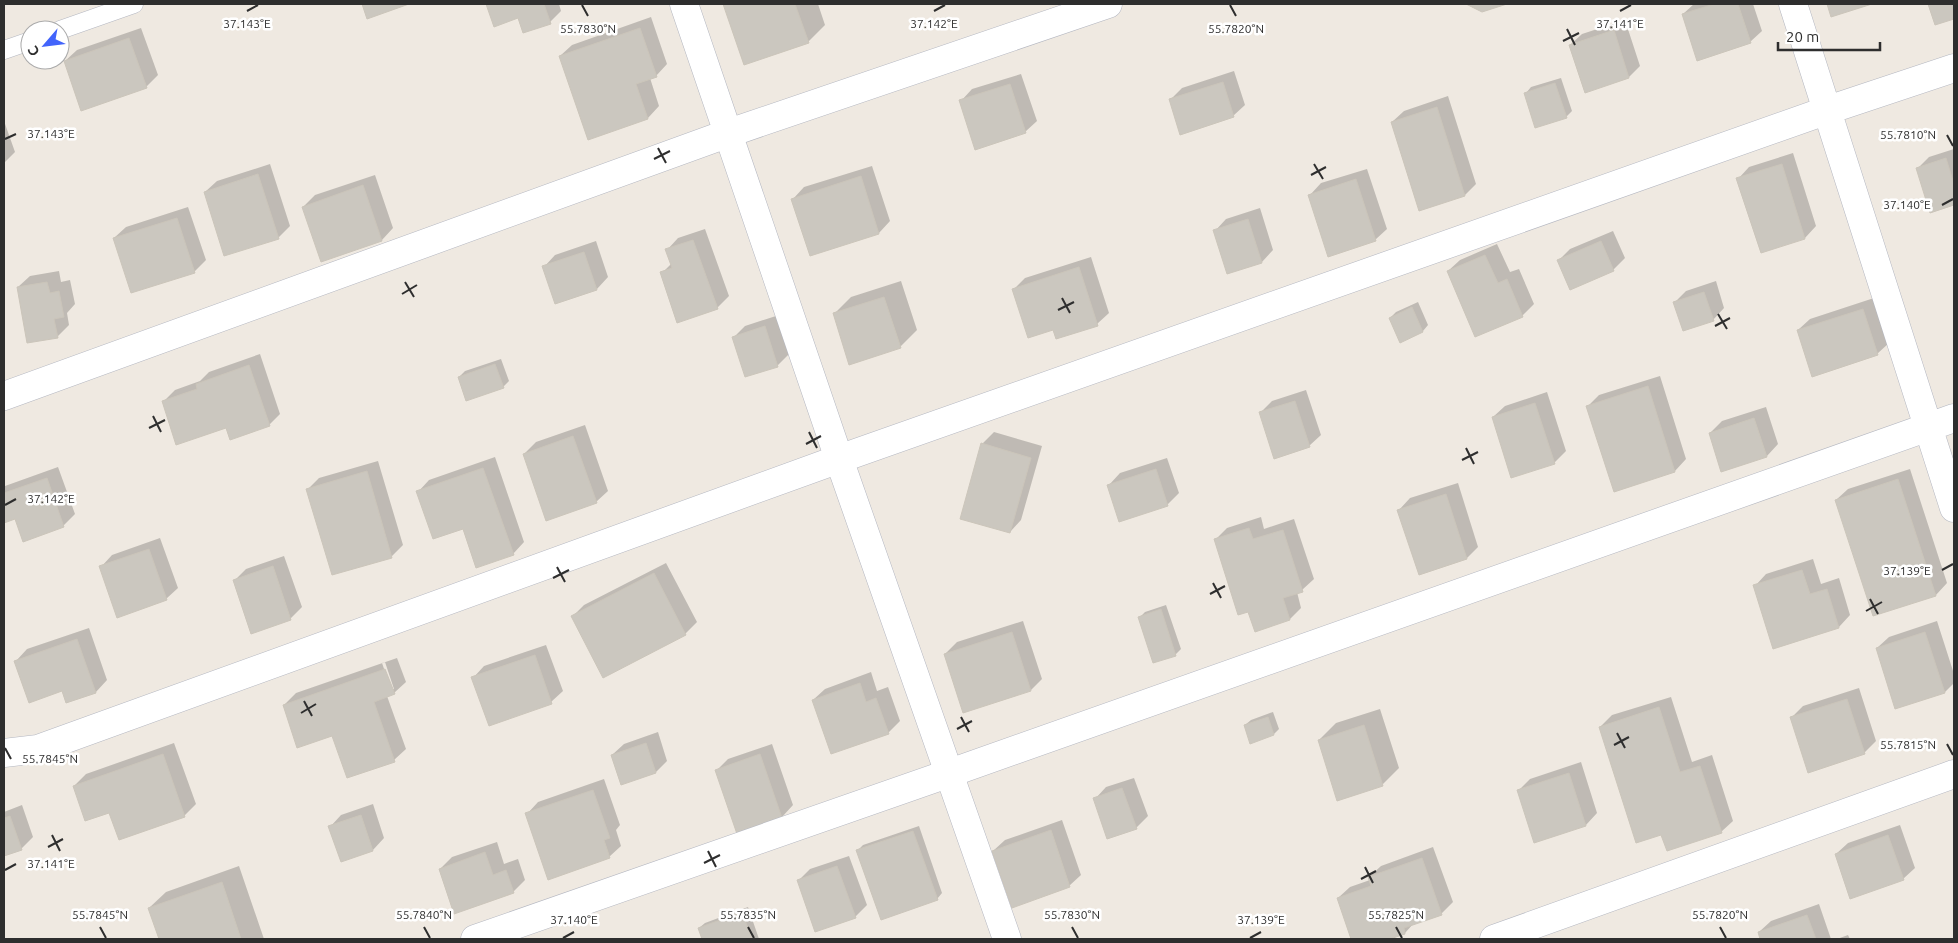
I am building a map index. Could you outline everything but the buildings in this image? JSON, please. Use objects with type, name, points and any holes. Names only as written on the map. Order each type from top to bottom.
[{"type":"street","points":[[684,4],[840,459],[1008,939]]},
{"type":"street","points":[[4,396],[729,133],[1108,4]]},
{"type":"street","points":[[1793,4],[1828,110],[1942,422],[1954,508]]},
{"type":"street","points":[[4,753],[38,749],[840,459],[1828,110],[1954,68]]},
{"type":"street","points":[[475,939],[1942,422]]},
{"type":"street","points":[[1494,939],[1954,774]]},
{"type":"lane","points":[[70,26],[134,4]]},
{"type":"lane","points":[[4,50],[20,44]]}]
